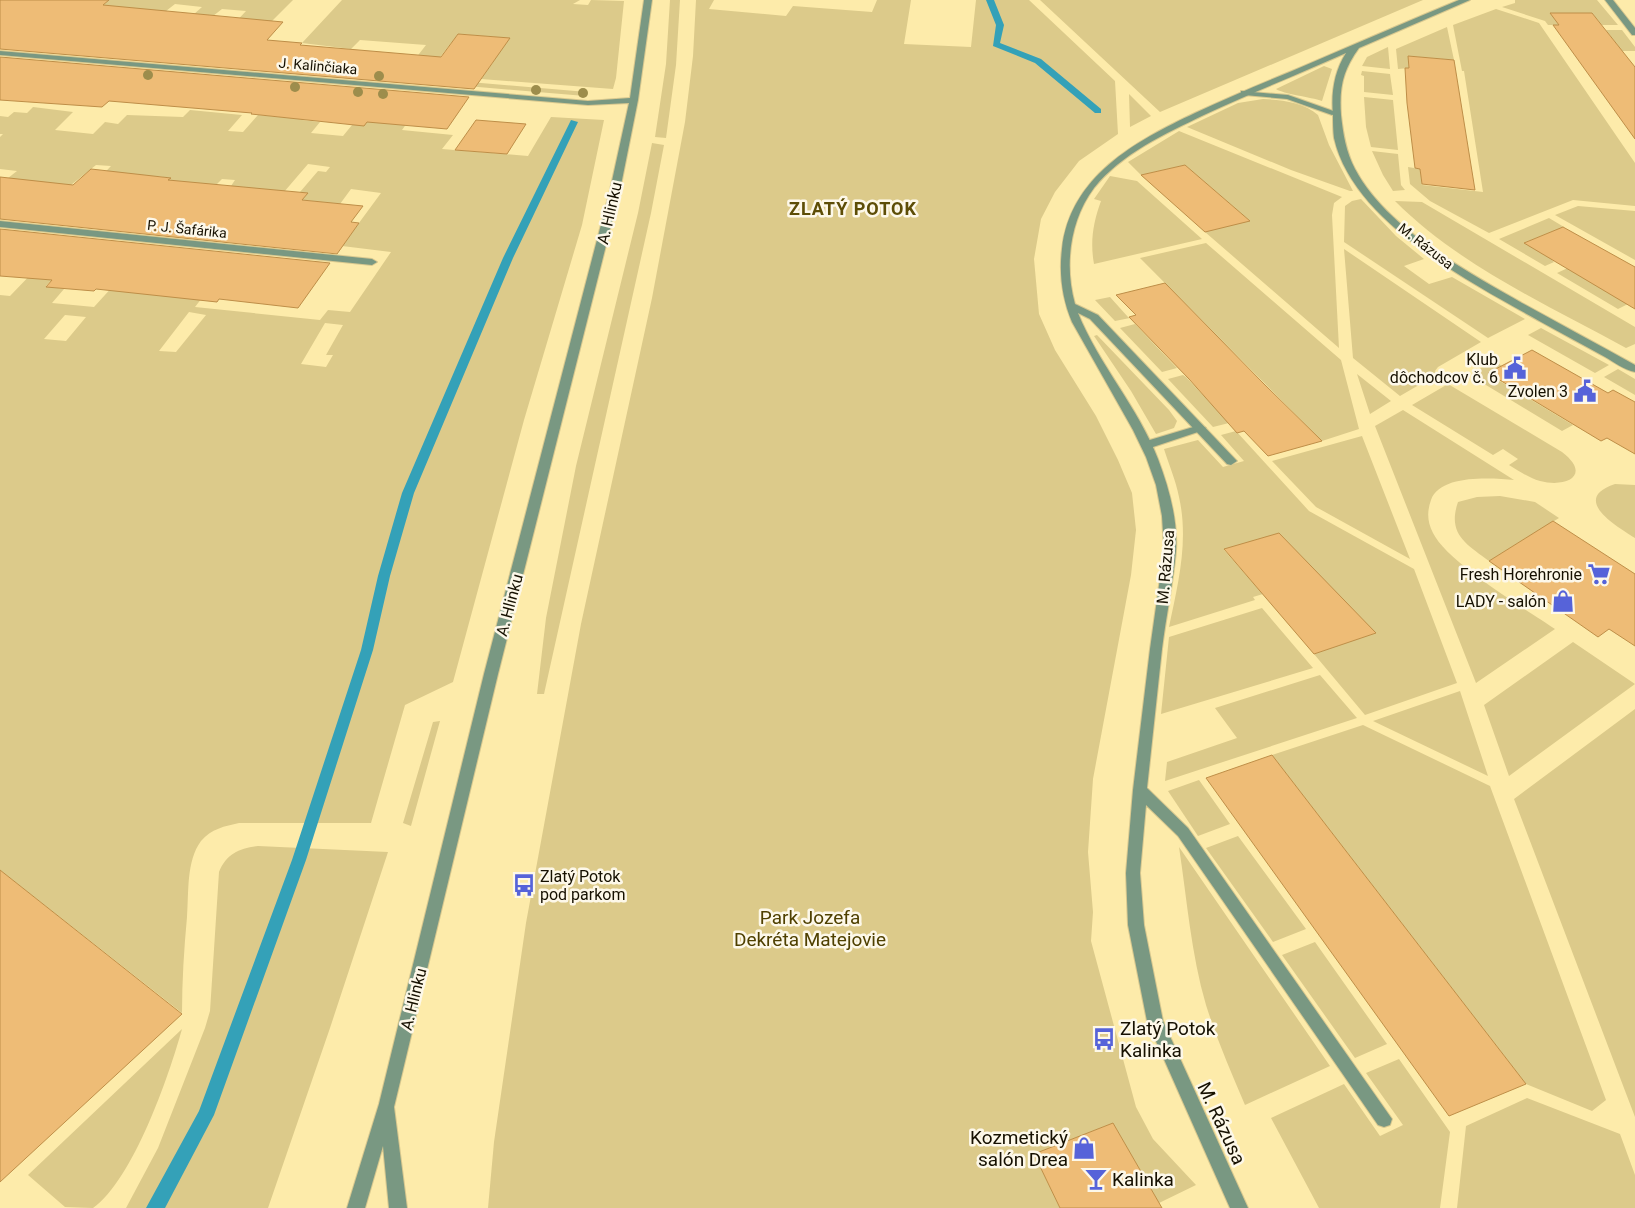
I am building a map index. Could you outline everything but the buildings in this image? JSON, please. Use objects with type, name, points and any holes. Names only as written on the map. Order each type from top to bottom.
[{"type":"street","name":"A. Hlinku","points":[[356,1208],[388,1104],[491,674],[616,190],[634,100],[648,0]]},
{"type":"street","name":"M. Rázusa","points":[[1239,1208],[1155,1021],[1136,925],[1133,873],[1140,790],[1156,649],[1170,550],[1170,526],[1167,501],[1147,445],[1090,346],[1070,305],[1064,272],[1067,233],[1080,201],[1096,180],[1109,167],[1151,138],[1244,93],[1466,0]]},
{"type":"street","points":[[1609,0],[1635,33]]},
{"type":"street","name":"M. Rázusa","points":[[1359,44],[1345,57],[1342,66],[1335,122],[1340,142],[1356,176],[1369,195],[1406,233],[1465,275],[1635,369]]},
{"type":"street","name":"J. Kalinčiaka","points":[[0,53],[588,103],[634,100]]},
{"type":"street","points":[[1244,93],[1288,97],[1335,113]]},
{"type":"street","name":"P. J. Šafárika","points":[[0,224],[372,262]]},
{"type":"street","points":[[1070,305],[1094,317],[1231,461]]},
{"type":"street","points":[[1147,445],[1200,428]]},
{"type":"street","points":[[1140,790],[1184,832],[1384,1119]]},
{"type":"street","points":[[388,1104],[398,1208]]},
{"type":"green space","points":[[109,0],[293,0],[236,57],[232,26],[246,11],[222,9],[213,16],[193,15],[202,7],[175,4],[166,11],[93,14]]},
{"type":"green space","points":[[342,0],[580,0],[573,4],[588,5],[591,0],[624,1],[616,78],[613,89],[481,79],[494,61],[495,37],[458,34],[427,74],[405,72],[426,45],[360,40],[351,49],[302,43]]},
{"type":"green space","points":[[670,0],[680,0],[676,65],[666,138],[655,137],[666,64]]},
{"type":"green space","name":"Park Jozefa Dekréta Matejovie","points":[[696,0],[714,0],[709,9],[786,16],[793,6],[872,12],[877,0],[911,0],[904,44],[971,47],[976,0],[1029,0],[1115,81],[1118,134],[1079,161],[1055,192],[1041,219],[1034,259],[1039,314],[1055,350],[1096,416],[1132,493],[1136,530],[1131,575],[1093,779],[1088,852],[1093,912],[1091,941],[1136,1107],[1153,1139],[1196,1185],[1159,1203],[1113,1123],[1034,1154],[1060,1208],[488,1208],[494,1142],[526,923],[581,624],[652,298],[685,122],[693,56]]},
{"type":"green space","points":[[1040,0],[1423,0],[1160,112]]},
{"type":"green space","points":[[1515,0],[1597,0],[1618,25],[1602,25],[1592,13],[1551,13],[1559,25],[1548,25],[1545,21],[1502,7],[1515,3]]},
{"type":"green space","points":[[1496,9],[1539,23],[1635,163],[1635,206],[1573,200],[1489,233],[1430,201],[1410,184],[1408,167],[1420,169],[1422,185],[1483,192],[1464,71],[1462,71],[1453,25]]},
{"type":"green space","points":[[1447,27],[1454,60],[1408,56],[1409,68],[1398,69],[1396,49]]},
{"type":"green space","points":[[1606,30],[1622,30],[1635,47],[1635,51],[1622,51]]},
{"type":"green space","points":[[1388,47],[1390,69],[1362,66],[1367,57]]},
{"type":"green space","points":[[1324,66],[1332,69],[1322,101],[1276,89]]},
{"type":"green space","points":[[1362,71],[1390,74],[1393,95],[1364,92],[1364,76],[1361,75]]},
{"type":"green space","points":[[435,79],[587,92],[585,96],[432,83]]},
{"type":"green space","points":[[1129,94],[1151,116],[1130,127]]},
{"type":"green space","points":[[1364,97],[1393,100],[1398,150],[1371,147],[1366,127]]},
{"type":"green space","points":[[1263,99],[1299,104],[1318,115],[1329,145],[1353,191],[1291,170],[1187,127],[1238,103]]},
{"type":"green space","points":[[371,102],[419,106],[402,130],[453,135],[442,149],[528,156],[551,117],[604,120],[582,225],[524,420],[453,682],[405,705],[371,823],[239,823],[214,831],[201,841],[193,858],[189,878],[182,1013],[0,870],[0,295],[10,296],[63,241],[74,255],[46,286],[64,289],[52,303],[94,307],[147,249],[215,281],[195,307],[320,320],[328,310],[350,312],[391,252],[342,246],[381,193],[351,189],[340,204],[294,199],[318,171],[326,172],[330,167],[308,164],[272,206],[231,186],[235,180],[222,179],[205,196],[158,191],[170,178],[157,176],[143,190],[95,183],[111,166],[96,165],[66,189],[3,182],[17,171],[0,169],[0,137],[3,134],[0,134],[0,116],[8,117],[14,112],[27,113],[33,107],[73,112],[55,130],[93,134],[105,122],[118,124],[127,115],[183,117],[190,110],[242,115],[228,131],[243,132],[258,115],[320,122],[311,133],[343,136]],"holes":[[[189,312],[206,315],[176,352],[159,351]],[[65,315],[86,317],[66,341],[44,339]],[[325,323],[343,325],[326,355],[333,355],[326,367],[301,364]]]},
{"type":"green space","points":[[1179,131],[1342,197],[1334,203],[1332,215],[1339,348],[1205,232],[1249,220],[1185,165],[1141,175],[1128,162]]},
{"type":"green space","points":[[652,143],[664,145],[651,213],[544,694],[537,694],[546,618],[576,466],[638,213]]},
{"type":"green space","points":[[1372,151],[1398,154],[1401,185],[1405,190],[1393,191]]},
{"type":"green space","points":[[1110,176],[1137,181],[1202,239],[1094,264],[1093,232],[1101,201],[1094,199]]},
{"type":"green space","points":[[1361,199],[1396,236],[1424,259],[1404,266],[1429,284],[1452,277],[1525,319],[1488,338],[1344,242],[1345,206],[1352,201]]},
{"type":"green space","points":[[1395,201],[1422,202],[1635,327],[1635,344],[1626,348],[1505,282],[1447,245]]},
{"type":"green space","points":[[1578,206],[1635,211],[1635,260],[1555,215]]},
{"type":"green space","points":[[1549,218],[1564,227],[1526,242],[1556,258],[1552,260],[1554,262],[1545,266],[1499,239]]},
{"type":"green space","points":[[1206,243],[1341,360],[1359,429],[1322,441],[1140,258]]},
{"type":"green space","points":[[1344,249],[1481,342],[1438,367],[1435,371],[1436,375],[1400,396],[1353,358]]},
{"type":"green space","points":[[1570,267],[1628,304],[1618,309],[1557,273]]},
{"type":"green space","points":[[1110,297],[1130,318],[1115,321],[1095,300]]},
{"type":"green space","points":[[1135,324],[1177,368],[1162,372],[1120,328]]},
{"type":"green space","points":[[1541,328],[1609,365],[1595,373],[1528,335]]},
{"type":"green space","points":[[1097,335],[1169,410],[1177,421],[1174,428],[1156,434],[1131,391],[1094,336]]},
{"type":"green space","points":[[1493,360],[1502,366],[1488,374],[1573,425],[1562,431],[1481,382],[1477,378],[1477,371]]},
{"type":"green space","points":[[1618,369],[1635,379],[1635,395],[1604,377]]},
{"type":"green space","points":[[1357,374],[1391,401],[1370,414]]},
{"type":"green space","points":[[1183,375],[1229,423],[1213,427],[1168,379]]},
{"type":"green space","points":[[1448,384],[1562,452],[1571,460],[1575,467],[1575,473],[1572,478],[1559,483],[1550,483],[1532,478],[1509,465],[1518,459],[1503,449],[1493,455],[1412,405]]},
{"type":"green space","points":[[1403,410],[1514,480],[1468,479],[1445,486],[1436,492],[1431,500],[1428,512],[1430,525],[1441,545],[1454,558],[1488,584],[1555,629],[1476,683],[1375,426]]},
{"type":"green space","points":[[1236,431],[1309,511],[1414,569],[1457,683],[1365,715],[1314,654],[1375,633],[1279,533],[1224,550],[1263,594],[1253,597],[1255,600],[1169,627],[1181,562],[1183,530],[1178,491],[1164,449],[1198,440],[1223,467],[1244,461],[1221,435]]},
{"type":"green space","points":[[1362,436],[1410,559],[1316,507],[1272,461]]},
{"type":"green space","points":[[1615,484],[1635,485],[1635,538],[1608,520],[1597,505],[1596,497],[1602,490]]},
{"type":"green space","points":[[1500,496],[1535,502],[1559,518],[1489,561],[1461,537],[1455,522],[1455,513],[1458,502],[1477,497]]},
{"type":"green space","points":[[1262,608],[1313,668],[1161,714],[1169,637]]},
{"type":"green space","points":[[1573,642],[1635,684],[1509,776],[1484,705]]},
{"type":"green space","points":[[1320,675],[1357,718],[1165,781],[1167,762],[1237,738],[1215,708]]},
{"type":"green space","points":[[1460,691],[1488,776],[1373,721]]},
{"type":"green space","points":[[1635,709],[1635,1117],[1514,799]]},
{"type":"green space","points":[[440,721],[411,826],[403,823],[433,722]]},
{"type":"green space","points":[[1363,725],[1490,786],[1606,1100],[1592,1111],[1526,1084],[1272,755]]},
{"type":"green space","points":[[1199,780],[1230,824],[1198,836],[1168,791]]},
{"type":"green space","points":[[1238,836],[1306,929],[1273,942],[1206,848]]},
{"type":"green space","points":[[258,846],[388,852],[268,1208],[126,1208],[158,1148],[210,1011],[219,872],[234,853],[245,848]]},
{"type":"green space","points":[[1179,847],[1330,1066],[1245,1105],[1224,1056],[1201,986],[1193,946]]},
{"type":"green space","points":[[1315,942],[1387,1044],[1355,1058],[1282,955]]},
{"type":"green space","points":[[182,1029],[148,1126],[122,1175],[108,1194],[93,1208],[65,1207],[28,1175]]},
{"type":"green space","points":[[1399,1059],[1450,1132],[1440,1208],[1319,1208],[1271,1118],[1344,1084],[1380,1136],[1403,1125],[1366,1073]]},
{"type":"green space","points":[[1527,1098],[1620,1134],[1635,1175],[1635,1208],[1457,1208],[1466,1126]]},
{"type":"waterway","points":[[990,0],[1000,25],[996,44],[1038,61],[1098,111]]},
{"type":"waterway","points":[[155,1208],[206,1115],[299,860],[367,650],[384,576],[408,493],[508,258],[574,122]]},
{"type":"place","name":"Klub dôchodcov č. 6","points":[[1515,368]]},
{"type":"place","name":"Zvolen 3","points":[[1585,391]]},
{"type":"place","name":"Fresh Horehronie","points":[[1599,574]]},
{"type":"place","name":"LADY - salón","points":[[1563,601]]},
{"type":"place","name":"Zlatý Potok pod parkom","points":[[524,885]]},
{"type":"place","name":"Zlatý Potok Kalinka","points":[[1104,1039]]},
{"type":"place","name":"Kozmetický salón Drea","points":[[1084,1148]]},
{"type":"place","name":"Kalinka","points":[[1096,1179]]},
{"type":"district","name":"ZLATÝ POTOK","points":[[853,209]]}]
